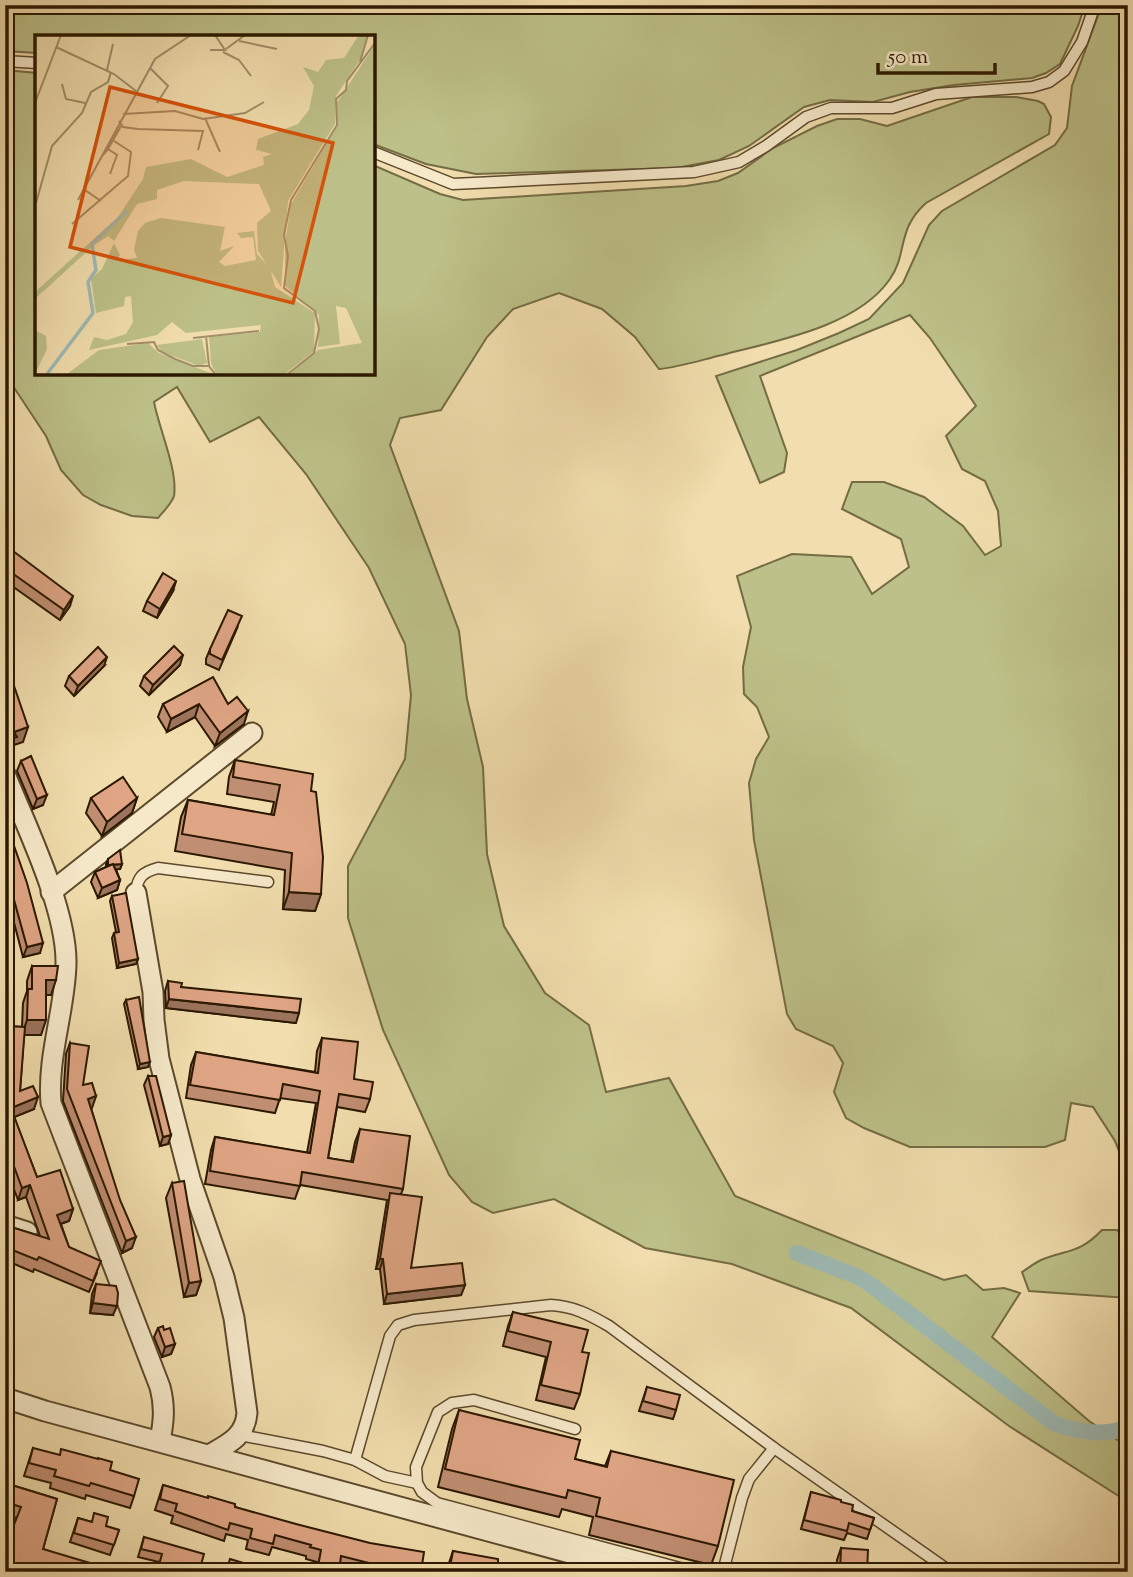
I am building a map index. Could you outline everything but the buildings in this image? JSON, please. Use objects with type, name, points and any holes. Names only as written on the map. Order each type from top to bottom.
[{"type":"street","points":[[51,892],[252,733]]},
{"type":"street","points":[[5,774],[51,892],[64,936],[65,995],[49,1086],[51,1103],[162,1394],[164,1417],[160,1440]]},
{"type":"street","points":[[136,892],[153,992],[153,1020],[159,1059],[190,1180],[224,1277],[234,1318],[247,1413],[246,1424],[240,1435],[211,1454]]},
{"type":"street","points":[[5,1224],[27,1232]]},
{"type":"street","points":[[5,1398],[640,1572]]},
{"type":"lane","points":[[374,152],[453,184],[694,172],[739,162],[806,117],[831,108],[892,108],[936,94],[1032,87],[1049,82],[1064,71],[1082,42],[1095,5]]},
{"type":"lane","points":[[5,61],[35,63]]},
{"type":"lane","points":[[136,892],[137,881],[146,871],[158,868],[268,882]]},
{"type":"lane","points":[[355,1460],[390,1336],[398,1325],[414,1320],[551,1305],[564,1306],[585,1312],[609,1326],[774,1448],[951,1572]]},
{"type":"lane","points":[[575,1429],[474,1400],[452,1403],[438,1412],[416,1467],[418,1483],[422,1492],[436,1503],[695,1572]]},
{"type":"lane","points":[[240,1435],[323,1451],[355,1460],[385,1476],[418,1483]]},
{"type":"lane","points":[[718,1572],[724,1568],[749,1479],[774,1448]]},
{"type":"green space","points":[[5,5],[1085,5],[1060,64],[1046,73],[1032,78],[910,92],[873,102],[830,100],[804,107],[749,146],[719,160],[676,168],[476,174],[426,164],[374,144],[374,35],[35,35],[35,53],[5,51]]},
{"type":"green space","points":[[1102,5],[1128,5],[1128,1173],[1115,1141],[1093,1107],[1071,1103],[1065,1140],[1045,1147],[910,1147],[864,1128],[846,1118],[834,1092],[843,1063],[833,1046],[796,1029],[787,1014],[754,840],[749,783],[756,759],[769,737],[757,707],[744,694],[743,667],[751,627],[737,576],[792,554],[851,557],[872,594],[909,567],[901,539],[842,509],[852,482],[884,482],[924,497],[963,526],[985,555],[1001,546],[998,511],[985,481],[962,469],[946,436],[976,406],[930,338],[910,315],[760,376],[787,453],[784,472],[760,483],[716,376],[797,350],[869,319],[903,283],[929,225],[942,211],[1055,145],[1067,128],[1072,86]]},
{"type":"green space","points":[[5,70],[35,73],[35,374],[374,374],[374,165],[440,194],[463,200],[686,186],[718,181],[738,173],[773,148],[837,119],[860,119],[887,126],[972,97],[1016,97],[1044,104],[1051,117],[1049,134],[926,203],[910,223],[890,279],[857,309],[836,320],[814,330],[766,344],[659,369],[635,337],[602,309],[559,293],[513,309],[487,337],[441,410],[400,418],[390,445],[459,631],[467,699],[483,767],[487,854],[504,926],[545,993],[589,1025],[606,1092],[669,1078],[735,1196],[944,1280],[966,1275],[983,1290],[1004,1288],[1020,1293],[992,1337],[1089,1421],[1128,1447],[1128,1502],[1009,1426],[851,1308],[732,1264],[645,1248],[554,1199],[493,1213],[472,1202],[449,1175],[383,1030],[348,918],[348,866],[405,759],[411,695],[405,644],[369,568],[306,474],[259,417],[210,442],[177,387],[154,402],[171,462],[174,496],[158,518],[132,516],[101,505],[83,495],[61,470],[46,436],[5,374]]},
{"type":"green space","points":[[1102,1230],[1117,1230],[1128,1242],[1128,1298],[1029,1291],[1022,1272],[1041,1260],[1080,1247]]},
{"type":"waterway","points":[[797,1253],[867,1282],[1055,1424],[1092,1432],[1110,1432],[1128,1427]]}]
